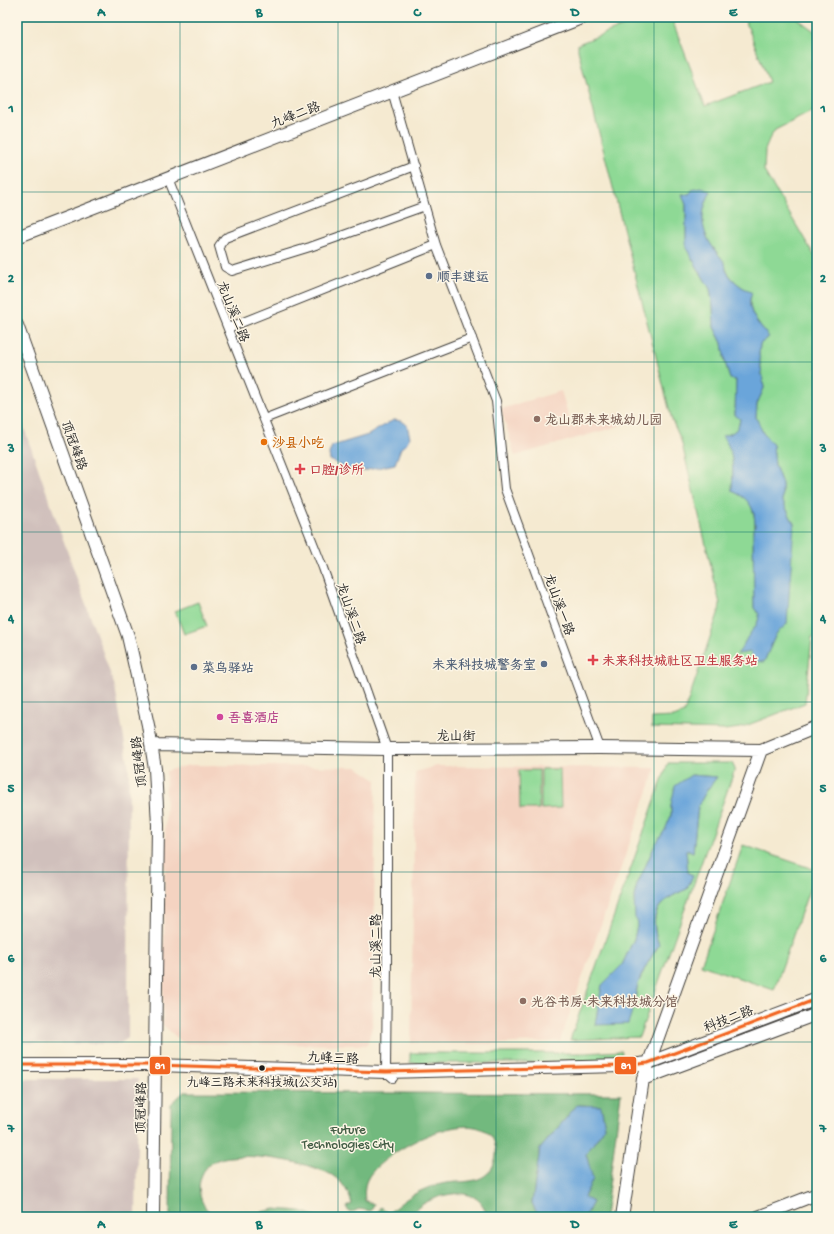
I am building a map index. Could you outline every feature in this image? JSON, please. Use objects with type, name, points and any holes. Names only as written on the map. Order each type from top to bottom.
[{"type":"street","name":"九峰二路","points":[[17,236],[584,17]]},
{"type":"street","name":"龙山溪一路","points":[[392,91],[436,245],[496,401],[506,489],[600,748]]},
{"type":"street","points":[[414,166],[225,238],[219,246],[225,267],[232,271],[310,247],[425,206]]},
{"type":"street","name":"龙山溪二路","points":[[168,178],[323,568],[387,749],[387,961],[389,1075]]},
{"type":"street","points":[[228,328],[436,245]]},
{"type":"street","name":"顶冠峰路","points":[[17,325],[128,636],[148,725],[155,769],[158,826],[153,1217]]},
{"type":"street","points":[[264,419],[472,338]]},
{"type":"street","points":[[622,1217],[643,1079],[761,750],[817,727]]},
{"type":"street","name":"龙山街","points":[[151,745],[387,749],[600,748],[761,750]]},
{"type":"street","name":"科技二路","points":[[648,1063],[817,999]]},
{"type":"street","points":[[643,1079],[817,1014]]},
{"type":"street","name":"九峰三路","points":[[17,1064],[155,1065],[389,1075],[614,1066],[648,1063]]},
{"type":"street","points":[[758,1217],[817,1194]]},
{"type":"shaded area","name":"龙山郡未来城幼儿园","points":[[561,391],[572,427],[619,413],[622,425],[515,456],[501,409]]},
{"type":"shaded area","points":[[17,408],[115,687],[129,768],[128,1038],[119,1044],[17,1043]]},
{"type":"shaded area","points":[[189,765],[357,767],[376,780],[372,1028],[367,1045],[183,1043],[163,1025],[166,771]]},
{"type":"shaded area","points":[[437,766],[656,768],[560,1041],[490,1044],[411,1043],[415,772]]},
{"type":"shaded area","points":[[17,1079],[138,1079],[136,1217],[17,1217]]},
{"type":"green space","points":[[646,17],[671,17],[705,106],[769,82],[744,17],[795,17],[817,33],[817,109],[775,130],[765,150],[764,171],[817,260],[817,635],[812,637],[805,703],[740,728],[724,730],[652,728],[652,718],[674,717],[684,713],[719,611],[720,604],[681,440],[672,420],[578,50],[578,44]],"holes":[[[711,191],[703,212],[703,225],[708,239],[725,263],[726,270],[732,278],[752,293],[750,305],[754,317],[769,337],[760,344],[759,355],[764,388],[757,404],[756,417],[763,433],[773,445],[775,465],[782,484],[782,500],[794,524],[776,634],[764,662],[751,652],[738,654],[758,622],[759,614],[754,608],[754,514],[747,500],[732,491],[733,469],[730,448],[723,436],[730,434],[735,430],[740,419],[735,415],[736,380],[730,379],[722,343],[714,327],[710,289],[686,248],[686,205],[683,194],[689,195]]]},
{"type":"green space","points":[[198,602],[207,626],[184,634],[175,611]]},
{"type":"green space","points":[[668,763],[732,763],[735,769],[639,1037],[570,1040]],"holes":[[[691,775],[717,777],[707,790],[698,806],[693,852],[686,850],[688,873],[693,875],[687,889],[669,898],[662,904],[655,916],[656,934],[659,945],[647,964],[638,984],[633,1011],[595,1025],[602,985],[622,965],[634,939],[638,922],[634,897],[637,885],[655,845],[665,830],[671,816],[671,805]]]},
{"type":"green space","points":[[541,769],[560,769],[561,808],[541,809]]},
{"type":"green space","points":[[519,770],[539,770],[539,809],[520,809]]},
{"type":"green space","points":[[743,845],[816,870],[774,990],[701,965]]},
{"type":"green space","points":[[622,1051],[621,1058],[591,1063],[410,1063],[410,1053],[584,1053]]},
{"type":"green space","name":"Future Technologies City","points":[[184,1092],[621,1094],[605,1217],[585,1217],[593,1202],[584,1197],[592,1179],[586,1154],[605,1127],[601,1106],[577,1105],[540,1149],[532,1203],[539,1217],[487,1217],[483,1206],[477,1199],[470,1195],[461,1194],[441,1196],[423,1204],[403,1218],[380,1217],[377,1214],[380,1207],[389,1213],[407,1199],[427,1188],[447,1183],[472,1181],[483,1177],[488,1173],[495,1162],[496,1148],[488,1133],[474,1127],[455,1127],[434,1133],[412,1142],[393,1154],[377,1167],[368,1178],[364,1192],[365,1201],[374,1204],[371,1211],[359,1209],[350,1213],[346,1207],[352,1204],[346,1190],[336,1178],[326,1172],[313,1167],[278,1159],[243,1156],[228,1157],[217,1160],[209,1165],[200,1179],[200,1196],[209,1212],[216,1217],[170,1217],[171,1104]]},
{"type":"green space","points":[[275,1209],[301,1211],[318,1217],[247,1217]]},
{"type":"water","points":[[701,188],[711,191],[703,212],[703,225],[708,239],[725,263],[729,276],[752,293],[750,299],[751,311],[757,322],[769,337],[760,344],[759,355],[764,388],[757,404],[756,417],[763,433],[773,445],[775,465],[782,484],[782,500],[794,524],[787,624],[776,634],[764,662],[752,661],[751,652],[737,654],[758,622],[759,618],[759,614],[754,608],[753,529],[755,526],[755,520],[750,504],[747,500],[732,491],[733,469],[731,455],[722,436],[735,431],[740,419],[735,415],[736,380],[730,379],[722,343],[714,327],[710,289],[686,248],[686,205],[682,194],[689,195],[692,190]]},
{"type":"water","points":[[394,420],[402,421],[407,425],[410,437],[406,444],[401,448],[395,464],[353,472],[330,460],[329,454],[332,446],[368,435]]},
{"type":"water","points":[[691,775],[717,777],[707,790],[698,806],[693,852],[686,850],[688,873],[693,875],[687,889],[669,898],[662,904],[655,916],[654,924],[659,945],[647,964],[640,979],[628,1024],[595,1025],[602,985],[622,965],[634,939],[638,922],[635,918],[634,897],[637,885],[655,845],[665,830],[671,816],[671,805],[675,786]]},
{"type":"water","points":[[577,1105],[601,1106],[605,1127],[586,1154],[593,1179],[584,1197],[593,1202],[585,1217],[539,1217],[532,1203],[540,1149]]},
{"type":"transit line","name":"81","points":[[17,1065],[155,1065],[386,1072],[621,1066],[648,1063],[817,999]]},
{"type":"place","name":"顺丰速运","points":[[429,276]]},
{"type":"place","name":"龙山郡未来城幼儿园","points":[[537,419]]},
{"type":"place","name":"沙县小吃","points":[[264,442]]},
{"type":"place","name":"口腔/诊所","points":[[300,469]]},
{"type":"place","name":"未来科技城社区卫生服务站","points":[[593,660]]},
{"type":"place","name":"未来科技城警务室","points":[[544,664]]},
{"type":"place","name":"菜鸟驿站","points":[[194,667]]},
{"type":"place","name":"吾喜酒店","points":[[220,717]]},
{"type":"place","name":"光谷书房·未来科技城分馆","points":[[523,1001]]},
{"type":"place","name":"九峰三路未来科技城(公交站)","points":[[262,1068]]}]
